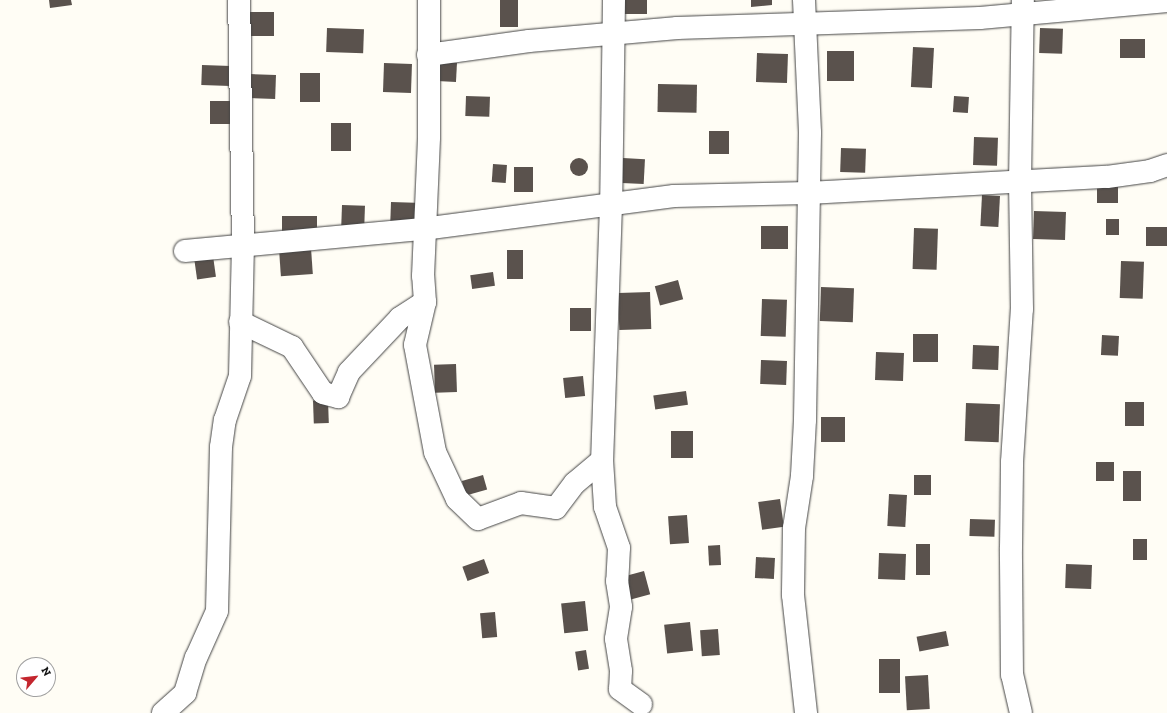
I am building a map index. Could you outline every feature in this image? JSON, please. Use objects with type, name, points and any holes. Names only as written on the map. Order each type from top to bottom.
[{"type":"street","points":[[163,713],[185,693],[196,658],[217,611],[221,447],[225,420],[240,376],[240,322],[243,246],[239,0]]},
{"type":"street","points":[[428,0],[429,137],[423,229],[424,302],[415,345],[435,452],[457,499],[478,519],[521,503],[556,508],[575,483],[602,460]]},
{"type":"street","points":[[614,0],[611,205],[602,460],[605,507],[619,548],[617,580],[621,607],[616,639],[621,671],[620,689],[641,704]]},
{"type":"street","points":[[804,0],[803,23],[810,133],[805,420],[802,476],[794,528],[793,595],[806,713]]},
{"type":"street","points":[[428,55],[614,34],[803,23],[980,18],[1023,7],[1167,0]]},
{"type":"street","points":[[1021,713],[1012,675],[1011,548],[1012,462],[1022,309],[1020,182],[1023,7]]},
{"type":"street","points":[[185,251],[423,229],[674,196],[808,193],[1107,177],[1150,171],[1167,165]]},
{"type":"street","points":[[240,322],[292,347],[323,393],[338,397],[349,372],[400,318],[424,302]]},
{"type":"building","points":[[49,0],[71,0],[72,5],[50,8]]},
{"type":"building","points":[[500,0],[518,0],[518,27],[500,27]]},
{"type":"building","points":[[624,0],[647,0],[647,14],[624,14]]},
{"type":"building","points":[[751,0],[772,0],[772,5],[751,7]]},
{"type":"building","points":[[246,12],[274,12],[274,36],[246,36]]},
{"type":"building","points":[[327,28],[364,29],[363,53],[326,52]]},
{"type":"building","points":[[1040,28],[1063,29],[1062,54],[1039,53]]},
{"type":"building","points":[[1120,39],[1145,39],[1145,58],[1120,58]]},
{"type":"building","points":[[913,47],[934,48],[932,88],[911,87]]},
{"type":"building","points":[[827,51],[854,51],[854,81],[827,81]]},
{"type":"building","points":[[757,53],[788,54],[787,83],[756,82]]},
{"type":"building","points":[[438,62],[457,63],[456,82],[437,81]]},
{"type":"building","points":[[384,63],[412,64],[411,93],[383,92]]},
{"type":"building","points":[[202,65],[231,66],[230,86],[201,85]]},
{"type":"building","points":[[300,73],[320,73],[320,102],[300,102]]},
{"type":"building","points":[[249,74],[276,75],[275,99],[248,98]]},
{"type":"building","points":[[658,84],[697,85],[697,113],[658,112]]},
{"type":"building","points":[[466,96],[490,97],[489,117],[465,116]]},
{"type":"building","points":[[954,96],[969,97],[968,113],[953,112]]},
{"type":"building","points":[[210,101],[234,101],[234,124],[210,124]]},
{"type":"building","points":[[331,123],[351,123],[351,151],[331,151]]},
{"type":"building","points":[[709,131],[729,131],[729,154],[709,154]]},
{"type":"building","points":[[974,137],[998,138],[997,166],[973,165]]},
{"type":"building","points":[[841,148],[866,149],[865,173],[840,172]]},
{"type":"building","points":[[579,158],[585,161],[588,167],[585,173],[579,176],[573,173],[570,167],[573,161]]},
{"type":"building","points":[[623,158],[645,159],[644,184],[622,183]]},
{"type":"building","points":[[493,164],[507,165],[506,183],[492,182]]},
{"type":"building","points":[[514,167],[533,167],[533,192],[514,192]]},
{"type":"building","points":[[1097,187],[1118,187],[1118,203],[1097,203]]},
{"type":"building","points":[[982,195],[1000,196],[998,227],[980,226]]},
{"type":"building","points":[[391,202],[415,203],[414,225],[390,224]]},
{"type":"building","points":[[342,205],[365,206],[364,228],[341,227]]},
{"type":"building","points":[[1034,211],[1066,212],[1065,240],[1033,239]]},
{"type":"building","points":[[282,216],[317,216],[317,232],[282,232]]},
{"type":"building","points":[[1106,219],[1119,219],[1119,235],[1106,235]]},
{"type":"building","points":[[761,226],[788,226],[788,249],[761,249]]},
{"type":"building","points":[[1146,227],[1167,227],[1167,246],[1146,246]]},
{"type":"building","points":[[914,228],[938,229],[937,270],[913,269]]},
{"type":"building","points":[[311,248],[313,274],[281,276],[279,250]]},
{"type":"building","points":[[507,250],[523,250],[523,279],[507,279]]},
{"type":"building","points":[[213,256],[216,277],[197,279],[194,259]]},
{"type":"building","points":[[1121,261],[1144,262],[1143,299],[1120,298]]},
{"type":"building","points":[[493,272],[495,286],[472,289],[470,275]]},
{"type":"building","points":[[678,280],[683,299],[660,306],[655,286]]},
{"type":"building","points":[[821,287],[854,288],[853,322],[820,321]]},
{"type":"building","points":[[650,292],[651,329],[619,330],[618,293]]},
{"type":"building","points":[[762,299],[787,300],[786,337],[761,336]]},
{"type":"building","points":[[570,308],[591,308],[591,331],[570,331]]},
{"type":"building","points":[[913,334],[938,334],[938,362],[913,362]]},
{"type":"building","points":[[1102,335],[1119,336],[1118,356],[1101,355]]},
{"type":"building","points":[[973,345],[999,346],[998,370],[972,369]]},
{"type":"building","points":[[876,352],[904,353],[903,381],[875,380]]},
{"type":"building","points":[[761,360],[787,361],[786,385],[760,384]]},
{"type":"building","points":[[456,364],[457,392],[435,393],[434,365]]},
{"type":"building","points":[[583,376],[585,396],[565,398],[563,378]]},
{"type":"building","points":[[686,391],[688,405],[655,409],[653,396]]},
{"type":"building","points":[[328,400],[329,423],[314,424],[313,401]]},
{"type":"building","points":[[1125,402],[1144,402],[1144,426],[1125,426]]},
{"type":"building","points":[[966,403],[1000,404],[999,442],[965,441]]},
{"type":"building","points":[[821,417],[845,417],[845,442],[821,442]]},
{"type":"building","points":[[671,431],[693,431],[693,458],[671,458]]},
{"type":"building","points":[[1096,462],[1114,462],[1114,481],[1096,481]]},
{"type":"building","points":[[1123,471],[1141,471],[1141,501],[1123,501]]},
{"type":"building","points":[[483,475],[487,489],[466,495],[462,481]]},
{"type":"building","points":[[914,475],[931,475],[931,495],[914,495]]},
{"type":"building","points":[[889,494],[907,495],[905,527],[887,526]]},
{"type":"building","points":[[780,499],[784,527],[762,530],[758,502]]},
{"type":"building","points":[[687,515],[689,543],[670,544],[668,516]]},
{"type":"building","points":[[970,519],[995,520],[994,537],[969,536]]},
{"type":"building","points":[[1133,539],[1147,539],[1147,560],[1133,560]]},
{"type":"building","points":[[916,544],[930,544],[930,575],[916,575]]},
{"type":"building","points":[[720,545],[721,565],[709,566],[708,546]]},
{"type":"building","points":[[879,553],[906,554],[905,580],[878,579]]},
{"type":"building","points":[[756,557],[775,558],[774,579],[755,578]]},
{"type":"building","points":[[484,559],[489,573],[468,581],[462,567]]},
{"type":"building","points":[[1066,564],[1092,565],[1091,589],[1065,588]]},
{"type":"building","points":[[644,571],[650,594],[629,600],[623,577]]},
{"type":"building","points":[[585,601],[588,631],[564,633],[561,604]]},
{"type":"building","points":[[495,612],[497,637],[482,638],[480,613]]},
{"type":"building","points":[[690,622],[693,651],[667,654],[664,625]]},
{"type":"building","points":[[718,629],[720,655],[702,656],[700,630]]},
{"type":"building","points":[[946,631],[949,646],[919,651],[917,637]]},
{"type":"building","points":[[586,650],[589,669],[578,670],[575,652]]},
{"type":"building","points":[[879,659],[900,659],[900,693],[879,693]]},
{"type":"building","points":[[928,675],[930,709],[907,710],[905,676]]}]
